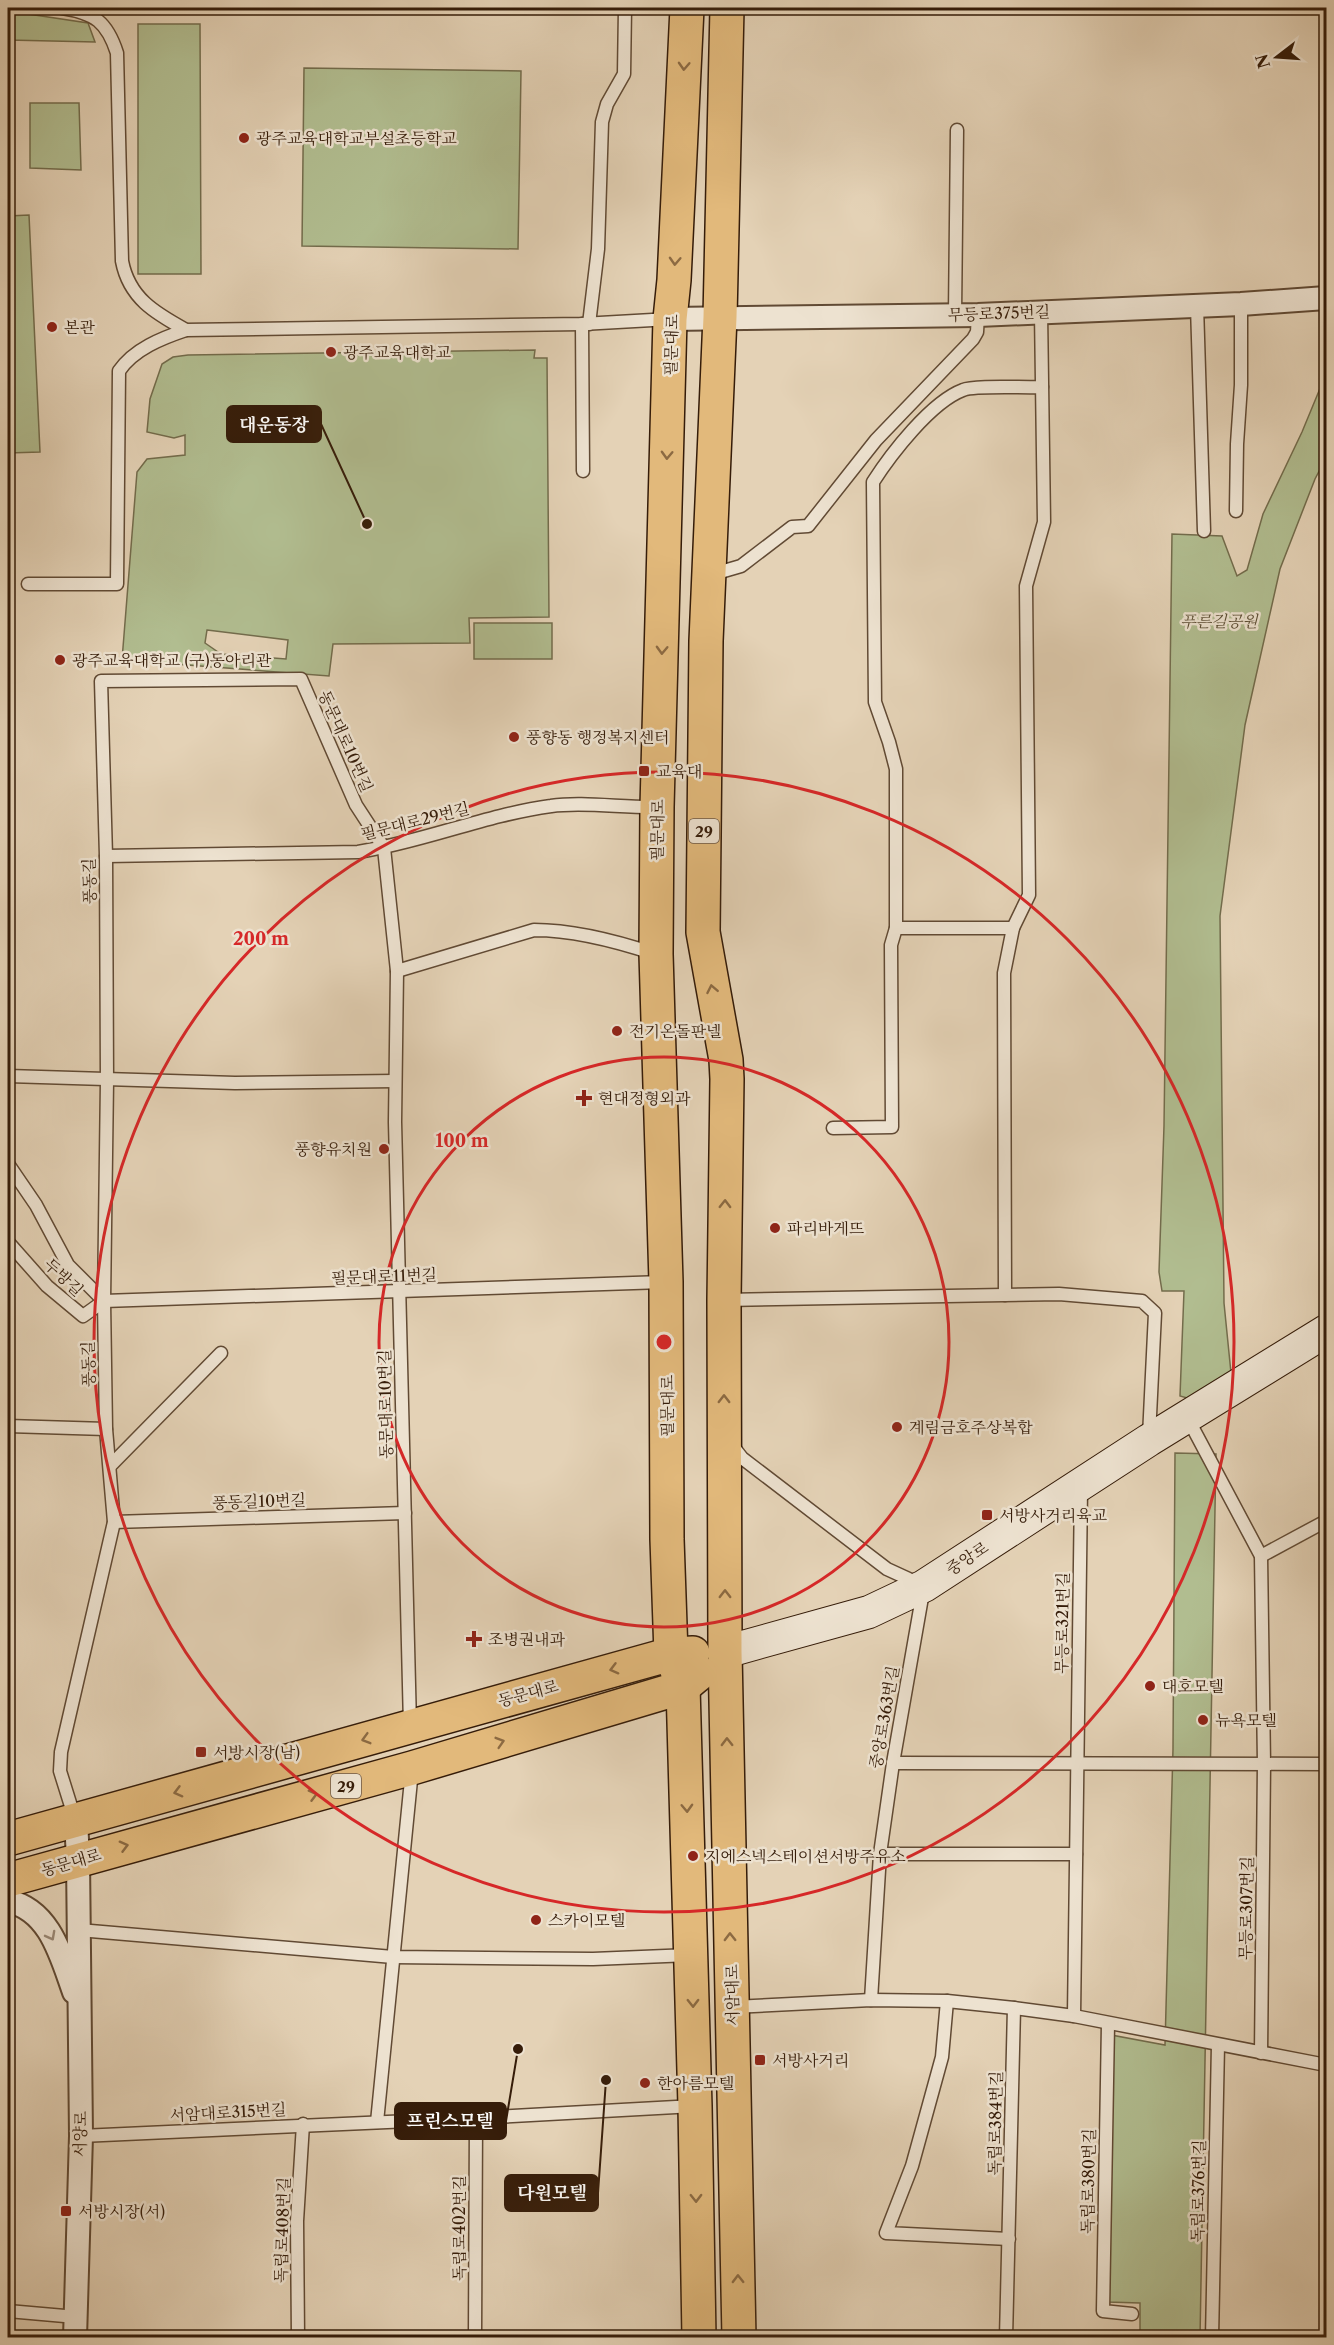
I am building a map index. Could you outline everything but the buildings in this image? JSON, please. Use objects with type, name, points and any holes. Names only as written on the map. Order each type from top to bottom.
[{"type":"main road","name":"필문대로","points":[[671,1654],[667,1539],[666,1282],[656,954],[657,807],[670,319],[674,280],[687,8]]},
{"type":"main road","name":"29","points":[[725,1652],[726,1070],[703,932],[708,575],[720,317],[727,8]]},
{"type":"main road","name":"중앙로","points":[[725,1652],[869,1612],[924,1586],[1149,1440],[1326,1331]]},
{"type":"main road","name":"동문대로","points":[[8,1839],[671,1654],[725,1652]]},
{"type":"main road","name":"동문대로","points":[[8,1880],[412,1768],[683,1687],[725,1652]]},
{"type":"main road","name":"서암대로","points":[[725,1652],[739,2337]]},
{"type":"main road","points":[[671,1654],[683,1687],[692,1955],[699,2337]]},
{"type":"street","name":"무등로375번길","points":[[670,319],[978,315],[1326,298]]},
{"type":"street","name":"서양로","points":[[75,2327],[81,2136],[76,1820]]},
{"type":"street","points":[[8,1901],[25,1907],[43,1922],[61,1957],[80,2006]]},
{"type":"lane","points":[[62,8],[81,10],[99,20],[111,34],[117,53],[122,261],[125,277],[134,293],[161,316],[186,330]]},
{"type":"lane","points":[[583,471],[586,324],[598,249],[602,122],[607,104],[624,74],[625,8]]},
{"type":"lane","points":[[955,315],[957,130]]},
{"type":"lane","points":[[1236,511],[1241,385],[1240,304]]},
{"type":"lane","points":[[1197,306],[1204,531]]},
{"type":"lane","points":[[1005,1295],[1004,974],[1012,928],[1029,895],[1026,586],[1044,522],[1041,312]]},
{"type":"lane","points":[[708,575],[741,566],[792,527],[808,526],[876,440],[973,339],[978,315]]},
{"type":"lane","points":[[28,584],[117,584],[119,371],[125,362],[163,338],[186,330],[586,324],[670,319]]},
{"type":"lane","points":[[833,1128],[892,1128],[891,945],[896,928],[896,768],[890,742],[875,702],[873,482],[891,455],[932,410],[963,389],[1042,387]]},
{"type":"lane","name":"동문대로10번길","points":[[101,681],[301,679],[356,805],[384,848],[397,971],[395,1081],[410,1726]]},
{"type":"lane","name":"풍동길","points":[[76,1820],[60,1771],[62,1752],[114,1522],[106,1429],[104,1301],[107,1081],[106,856],[101,681]]},
{"type":"lane","name":"필문대로29번길","points":[[106,856],[336,854],[384,848],[499,816],[554,805],[657,807]]},
{"type":"lane","points":[[896,928],[1012,928]]},
{"type":"lane","points":[[397,971],[534,930],[552,930],[656,954]]},
{"type":"lane","points":[[8,1077],[235,1083],[395,1081]]},
{"type":"lane","points":[[8,1164],[36,1205],[68,1265],[104,1301]]},
{"type":"lane","name":"두방길","points":[[8,1242],[47,1286],[83,1316],[104,1301]]},
{"type":"lane","name":"필문대로11번길","points":[[104,1301],[666,1282]]},
{"type":"lane","points":[[724,1300],[1059,1294],[1142,1301],[1155,1314],[1149,1440]]},
{"type":"lane","points":[[110,1466],[221,1353]]},
{"type":"lane","points":[[1187,1416],[1260,1556],[1264,1764]]},
{"type":"lane","points":[[8,1426],[106,1429]]},
{"type":"lane","points":[[724,1432],[742,1458],[842,1535],[887,1569],[924,1586]]},
{"type":"lane","name":"무등로321번길","points":[[1077,1764],[1081,1484]]},
{"type":"lane","name":"풍동길10번길","points":[[114,1522],[405,1513]]},
{"type":"lane","points":[[1260,1556],[1326,1521]]},
{"type":"lane","name":"중앙로363번길","points":[[871,2000],[880,1854],[893,1763],[924,1586]]},
{"type":"lane","points":[[893,1763],[1326,1764]]},
{"type":"lane","points":[[1074,2016],[1077,1764]]},
{"type":"lane","name":"무등로307번길","points":[[1261,2053],[1264,1764]]},
{"type":"lane","points":[[377,2122],[412,1768]]},
{"type":"lane","points":[[880,1854],[1076,1854]]},
{"type":"lane","points":[[79,1930],[393,1957],[593,1959],[692,1955]]},
{"type":"lane","points":[[732,2007],[871,2000],[947,2001],[1014,2007],[1074,2016],[1326,2065]]},
{"type":"lane","points":[[947,2001],[942,2057],[912,2166],[885,2233],[1009,2239]]},
{"type":"lane","name":"독립로384번길","points":[[1006,2337],[1014,2007]]},
{"type":"lane","name":"독립로380번길","points":[[1108,2024],[1103,2311],[1132,2314]]},
{"type":"lane","name":"독립로376번길","points":[[1212,2337],[1218,2045]]},
{"type":"lane","name":"서암대로315번길","points":[[81,2136],[695,2106]]},
{"type":"lane","name":"독립로402번길","points":[[475,2337],[476,2118]]},
{"type":"lane","name":"독립로408번길","points":[[298,2337],[297,2221],[303,2124]]},
{"type":"lane","points":[[8,2311],[75,2327]]},
{"type":"green space","points":[[121,8],[277,8],[138,13]]},
{"type":"green space","points":[[8,11],[88,23],[95,42],[8,40]]},
{"type":"green space","points":[[138,24],[200,24],[201,274],[138,274]]},
{"type":"green space","points":[[304,68],[521,71],[518,249],[302,246]]},
{"type":"green space","points":[[30,103],[79,103],[81,170],[30,168]]},
{"type":"green space","points":[[29,215],[40,452],[8,453],[8,216]]},
{"type":"green space","points":[[535,350],[534,358],[547,358],[549,617],[469,618],[470,643],[333,644],[329,676],[122,660],[137,472],[147,459],[185,455],[185,435],[174,438],[147,432],[150,399],[162,364],[173,357]],"holes":[[[207,630],[288,640],[286,659],[221,654],[205,643]]]},
{"type":"green space","name":"푸른길공원","points":[[1326,374],[1326,458],[1315,479],[1280,569],[1245,725],[1220,916],[1224,1303],[1232,1383],[1194,1400],[1180,1396],[1184,1291],[1162,1291],[1159,1272],[1164,1126],[1172,534],[1222,536],[1237,576],[1247,570],[1263,514],[1302,432]]},
{"type":"green space","points":[[474,623],[552,623],[552,659],[474,659]]},
{"type":"green space","points":[[1175,1453],[1216,1454],[1200,2337],[1140,2337],[1140,2303],[1107,2302],[1111,2035],[1165,2045],[1173,1749]]},
{"type":"place","name":"광주교육대학교부설초등학교","points":[[244,138]]},
{"type":"place","name":"본관","points":[[52,327]]},
{"type":"place","name":"광주교육대학교","points":[[331,352]]},
{"type":"place","name":"대운동장","points":[[367,524]]},
{"type":"place","name":"광주교육대학교 (구)동아리관","points":[[60,660]]},
{"type":"place","name":"풍향동 행정복지센터","points":[[514,737]]},
{"type":"place","name":"교육대","points":[[644,771]]},
{"type":"place","name":"전기온돌판넬","points":[[617,1031]]},
{"type":"place","name":"현대정형외과","points":[[584,1098]]},
{"type":"place","name":"풍향유치원","points":[[384,1149]]},
{"type":"place","name":"파리바게뜨","points":[[775,1228]]},
{"type":"place","name":"계림금호주상복합","points":[[897,1427]]},
{"type":"place","name":"서방사거리육교","points":[[987,1515]]},
{"type":"place","name":"조병권내과","points":[[474,1639]]},
{"type":"place","name":"대호모텔","points":[[1150,1686]]},
{"type":"place","name":"뉴욕모텔","points":[[1203,1720]]},
{"type":"place","name":"서방시장(남)","points":[[201,1752]]},
{"type":"place","name":"지에스넥스테이션서방주유소","points":[[693,1856]]},
{"type":"place","name":"스카이모텔","points":[[536,1920]]},
{"type":"place","name":"프린스모텔","points":[[518,2049]]},
{"type":"place","name":"서방사거리","points":[[760,2060]]},
{"type":"place","name":"다원모텔","points":[[606,2080]]},
{"type":"place","name":"한아름모텔","points":[[645,2083]]},
{"type":"place","name":"서방시장(서)","points":[[66,2211]]}]
